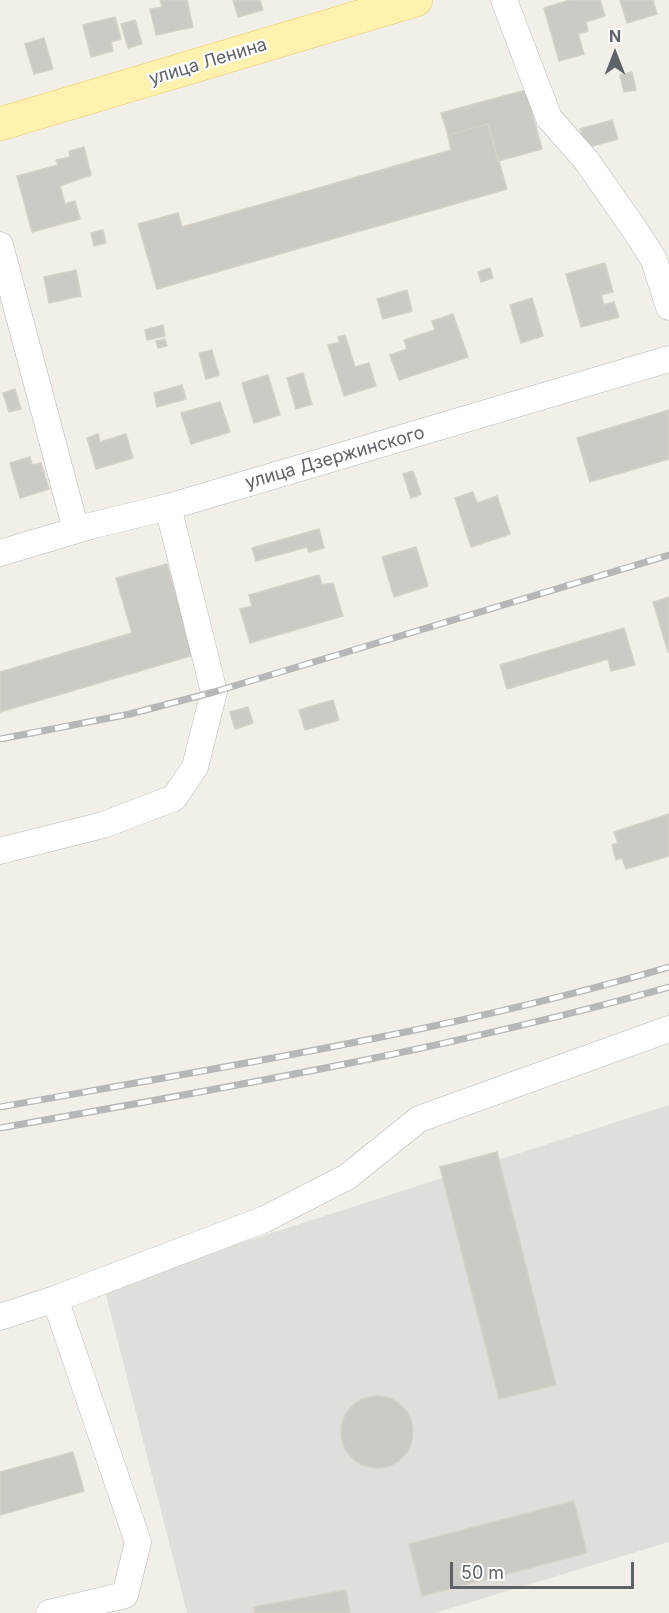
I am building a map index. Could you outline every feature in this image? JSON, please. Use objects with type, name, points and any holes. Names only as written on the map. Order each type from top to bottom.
[{"type":"main road","name":"улица Ленина","points":[[0,124],[416,0]]},
{"type":"street","points":[[504,0],[549,118],[586,160],[654,260],[669,307]]},
{"type":"street","points":[[0,245],[76,530]]},
{"type":"street","name":"улица Дзержинского","points":[[0,553],[76,530],[168,507],[669,359]]},
{"type":"street","points":[[0,851],[103,825],[174,798],[195,767],[214,692],[168,507]]},
{"type":"street","points":[[0,1317],[56,1299],[265,1219],[347,1177],[419,1119],[669,1029]]},
{"type":"street","points":[[49,1613],[125,1595],[138,1542],[56,1299]]},
{"type":"shaded area","points":[[669,1105],[669,1542],[435,1613],[187,1613],[104,1287]]},
{"type":"building","points":[[160,0],[187,0],[193,27],[156,35],[150,9],[162,7]]},
{"type":"building","points":[[233,0],[260,0],[263,10],[238,17]]},
{"type":"building","points":[[570,0],[600,0],[605,16],[586,22],[588,31],[578,34],[584,54],[559,61],[544,8]]},
{"type":"building","points":[[620,0],[653,0],[657,14],[627,23]]},
{"type":"building","points":[[115,17],[121,39],[111,42],[113,51],[91,57],[83,25]]},
{"type":"building","points":[[135,20],[142,44],[128,48],[121,24]]},
{"type":"building","points":[[44,38],[53,69],[34,74],[25,44]]},
{"type":"building","points":[[632,72],[636,90],[624,92],[620,75]]},
{"type":"building","points":[[526,90],[542,149],[498,161],[488,124],[448,135],[441,113]]},
{"type":"building","points":[[612,120],[618,139],[585,148],[580,129]]},
{"type":"building","points":[[488,124],[507,189],[157,289],[138,224],[178,213],[182,227],[451,150],[448,135]]},
{"type":"building","points":[[84,147],[91,175],[60,186],[65,204],[75,201],[80,219],[32,232],[17,176],[58,165],[56,160],[70,157],[69,151]]},
{"type":"building","points":[[103,230],[106,243],[94,246],[91,233]]},
{"type":"building","points":[[605,263],[613,292],[601,295],[604,305],[614,302],[619,317],[581,327],[566,274]]},
{"type":"building","points":[[490,268],[493,278],[481,282],[478,272]]},
{"type":"building","points":[[76,270],[81,296],[49,303],[44,277]]},
{"type":"building","points":[[407,290],[412,311],[383,319],[377,299]]},
{"type":"building","points":[[532,298],[543,336],[521,343],[510,305]]},
{"type":"building","points":[[453,314],[468,357],[399,380],[390,355],[407,349],[404,340],[435,330],[432,321]]},
{"type":"building","points":[[163,325],[165,336],[147,340],[145,330]]},
{"type":"building","points":[[345,335],[355,367],[369,363],[376,386],[344,396],[328,345],[340,342],[338,337]]},
{"type":"building","points":[[165,339],[167,346],[158,348],[156,341]]},
{"type":"building","points":[[212,350],[219,375],[206,379],[199,353]]},
{"type":"building","points":[[303,373],[312,404],[296,409],[287,378]]},
{"type":"building","points":[[268,375],[280,415],[254,423],[242,383]]},
{"type":"building","points":[[182,385],[186,399],[157,407],[154,393]]},
{"type":"building","points":[[15,389],[21,409],[9,412],[3,393]]},
{"type":"building","points":[[220,402],[230,432],[191,444],[181,413]]},
{"type":"building","points":[[669,410],[669,459],[590,482],[577,438]]},
{"type":"building","points":[[98,434],[100,442],[126,434],[133,458],[96,469],[87,438]]},
{"type":"building","points":[[30,457],[32,465],[41,463],[49,489],[20,498],[10,463]]},
{"type":"building","points":[[413,471],[421,494],[411,498],[403,474]]},
{"type":"building","points":[[473,492],[477,503],[497,496],[510,534],[471,547],[455,498]]},
{"type":"building","points":[[319,529],[324,548],[309,552],[307,547],[256,561],[252,548]]},
{"type":"building","points":[[416,547],[428,586],[394,597],[382,557]]},
{"type":"building","points":[[167,564],[194,655],[0,712],[0,672],[132,633],[116,578]]},
{"type":"building","points":[[319,575],[322,585],[333,583],[343,616],[250,643],[240,609],[252,606],[249,595]]},
{"type":"building","points":[[669,597],[669,651],[668,652],[653,602]]},
{"type":"building","points":[[624,628],[635,665],[611,671],[608,659],[507,689],[500,665]]},
{"type":"building","points":[[333,700],[339,720],[305,730],[299,710]]},
{"type":"building","points":[[248,707],[253,723],[235,729],[230,712]]},
{"type":"building","points":[[669,814],[669,856],[626,869],[622,858],[616,860],[612,845],[618,843],[614,832]]},
{"type":"building","points":[[497,1152],[556,1385],[499,1399],[440,1167]]},
{"type":"building","points":[[377,1396],[397,1402],[407,1412],[413,1432],[407,1452],[397,1462],[377,1468],[357,1462],[347,1452],[341,1432],[347,1412],[357,1402]]},
{"type":"building","points":[[73,1452],[84,1491],[0,1515],[0,1472]]},
{"type":"building","points":[[574,1501],[587,1553],[422,1596],[409,1544]]},
{"type":"building","points":[[346,1590],[350,1613],[255,1613],[253,1607]]},
{"type":"railway","points":[[0,739],[130,714],[214,692],[669,555]]},
{"type":"railway","points":[[0,1107],[420,1029],[587,990],[669,967]]},
{"type":"railway","points":[[0,1128],[336,1066],[503,1030],[669,987]]}]
